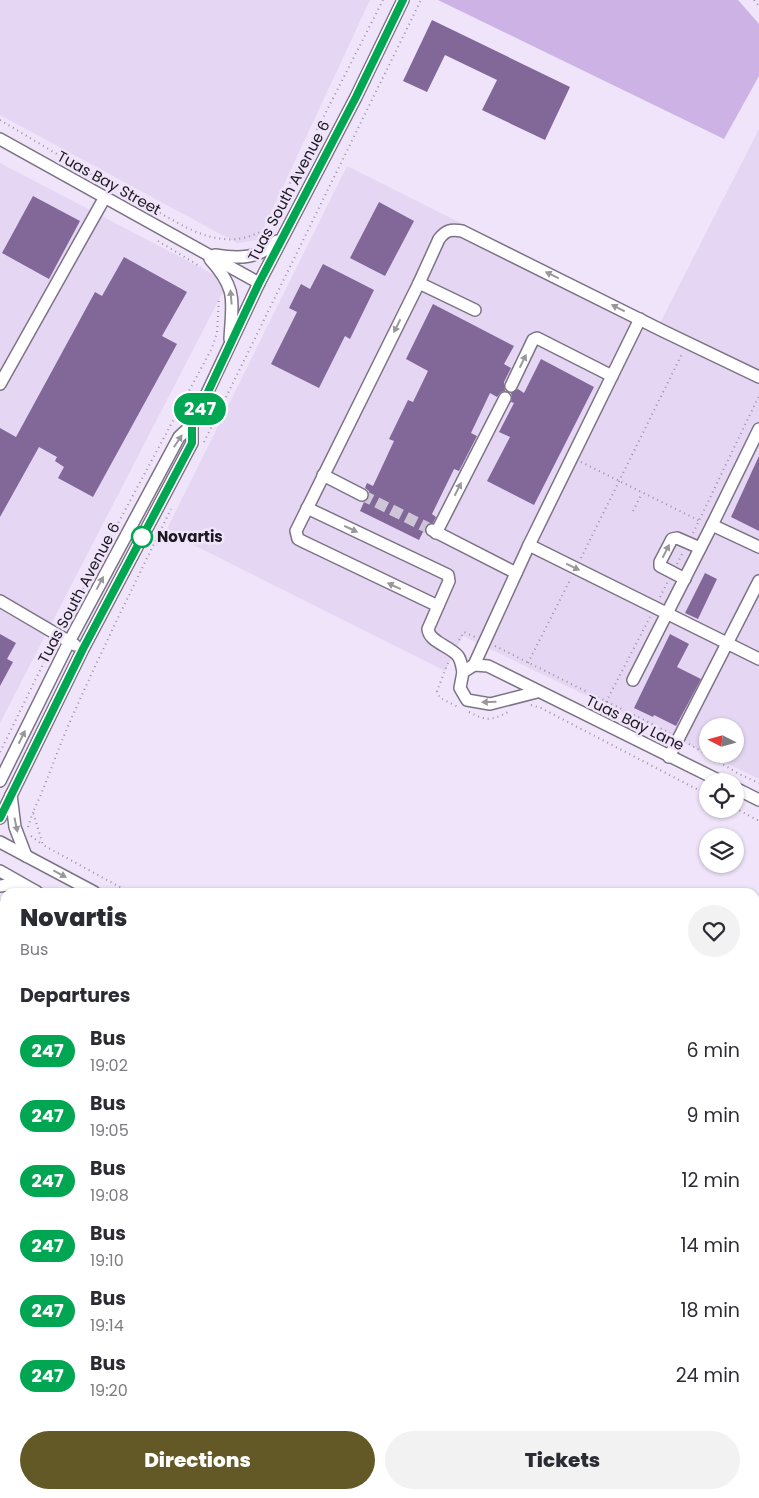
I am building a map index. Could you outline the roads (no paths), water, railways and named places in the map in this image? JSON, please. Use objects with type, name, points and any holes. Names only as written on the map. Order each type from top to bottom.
[{"type":"street","name":"Tuas South Avenue 6","points":[[0,818],[83,649],[192,443],[192,426],[259,283],[356,97],[403,0]]},
{"type":"street","name":"Tuas Bay Street","points":[[0,139],[259,283]]},
{"type":"street","points":[[0,384],[105,198]]},
{"type":"street","points":[[438,606],[298,538],[296,531],[443,234],[453,229],[462,231],[759,376]]},
{"type":"street","name":"Tuas Bay Street","points":[[204,252],[231,258],[245,258],[269,249],[283,235]]},
{"type":"street","name":"Tuas Bay Street","points":[[204,252],[217,266],[230,288],[232,302],[230,346]]},
{"type":"street","points":[[419,283],[474,310]]},
{"type":"street","points":[[463,672],[474,665],[529,545],[640,319]]},
{"type":"street","points":[[511,386],[533,340],[538,338],[612,376]]},
{"type":"street","points":[[504,398],[434,531],[516,573]]},
{"type":"street","name":"Tuas South Avenue 6","points":[[0,781],[69,642],[179,436],[192,426]]},
{"type":"street","points":[[633,680],[759,428]]},
{"type":"street","points":[[323,475],[362,495]]},
{"type":"street","points":[[307,508],[446,574],[448,581],[428,632],[431,637],[459,657],[463,672],[460,688],[468,700],[490,704],[536,692]]},
{"type":"street","points":[[712,525],[759,547]]},
{"type":"street","points":[[685,579],[660,566],[660,562],[672,539],[677,538],[700,548]]},
{"type":"street","points":[[529,545],[759,659]]},
{"type":"street","points":[[669,756],[759,581]]},
{"type":"street","points":[[0,601],[83,649]]},
{"type":"street","name":"Tuas Bay Lane","points":[[474,665],[488,666],[536,692],[704,773]]},
{"type":"street","points":[[744,792],[759,800]]},
{"type":"street","points":[[11,793],[15,827],[26,856]]},
{"type":"street","points":[[0,842],[86,888]]},
{"type":"street","points":[[0,871],[29,888]]},
{"type":"street","points":[[0,886],[20,883]]},
{"type":"tunnel","points":[[362,495],[432,530]]},
{"type":"place","name":"Novartis","points":[[142,537]]}]
